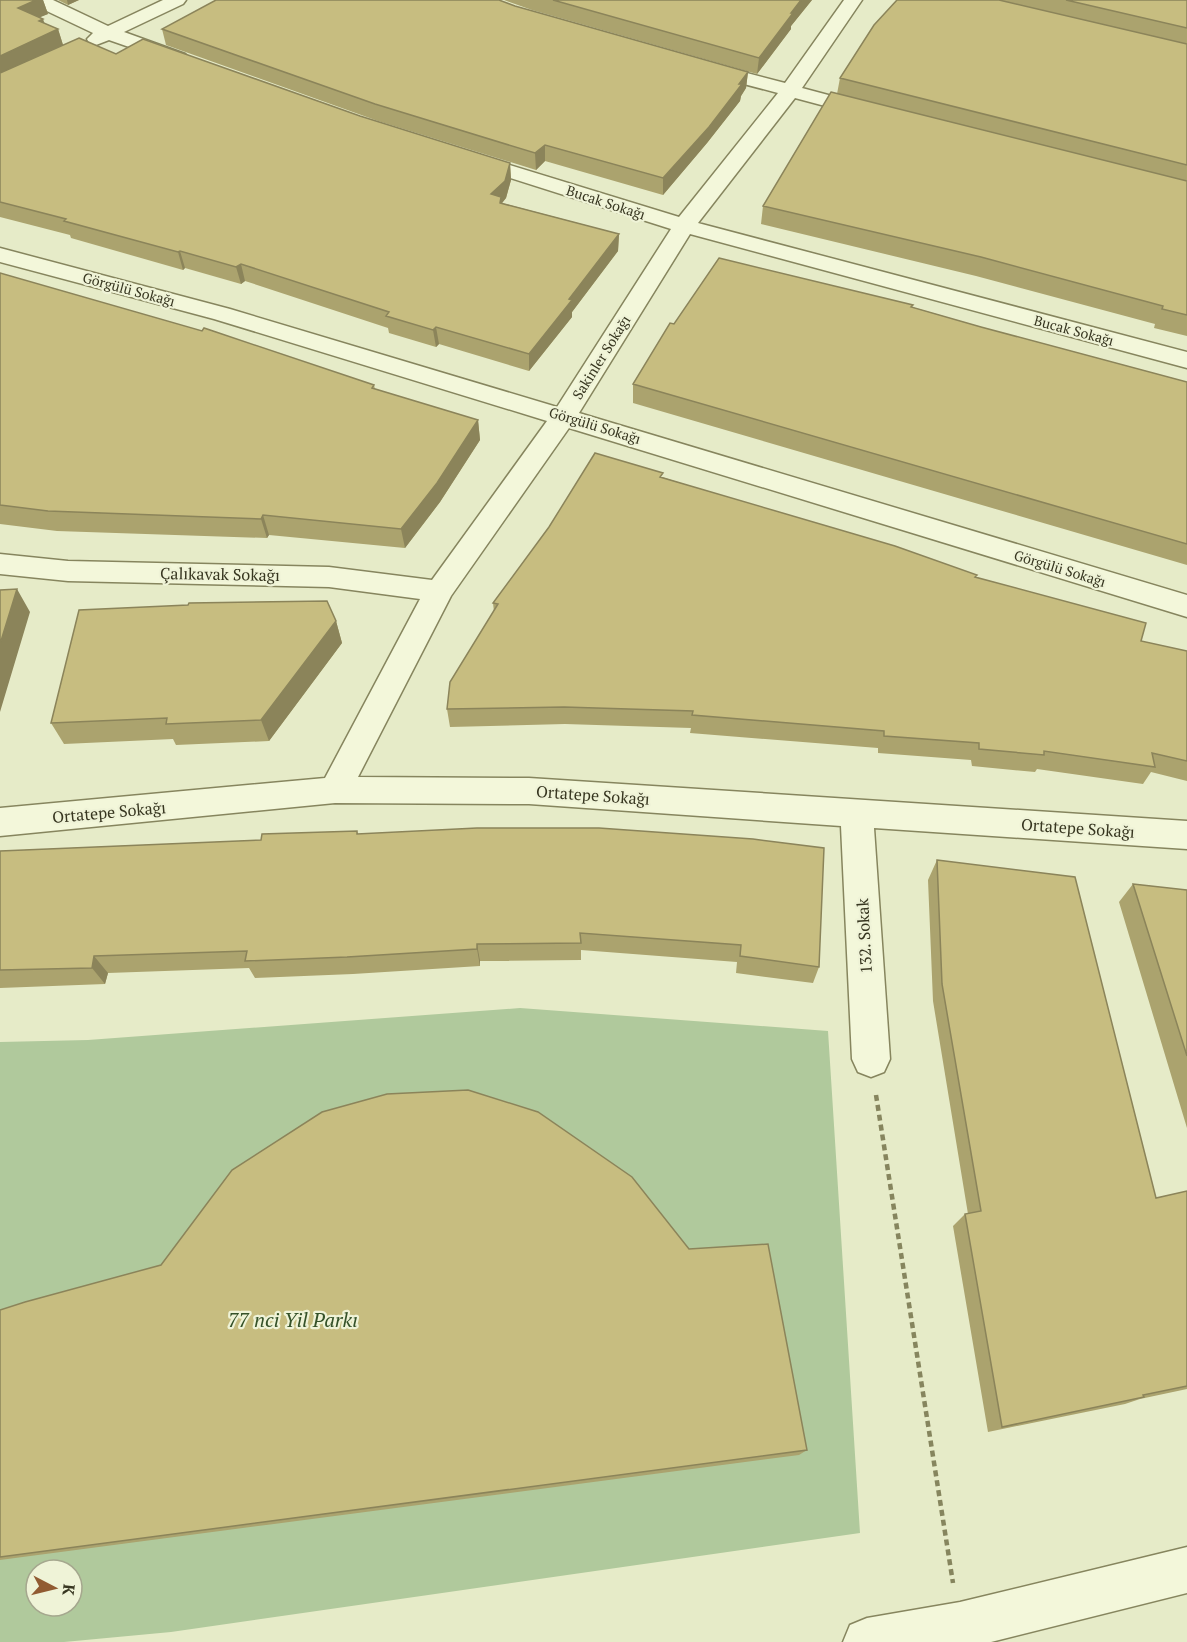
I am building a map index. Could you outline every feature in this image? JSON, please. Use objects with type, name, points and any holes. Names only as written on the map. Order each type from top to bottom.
[{"type":"street","points":[[38,0],[108,33],[195,64]]},
{"type":"street","points":[[78,47],[177,0]]},
{"type":"street","name":"Sakinler Sokağı","points":[[335,790],[439,591],[564,416],[684,226],[789,92],[853,0]]},
{"type":"street","points":[[685,62],[891,118]]},
{"type":"street","name":"Bucak Sokağı","points":[[448,152],[684,226],[1187,360]]},
{"type":"street","name":"Görgülü Sokağı","points":[[0,255],[222,314],[1187,606]]},
{"type":"street","name":"Çalıkavak Sokağı","points":[[0,564],[68,571],[329,577],[439,591]]},
{"type":"street","name":"Ortatepe Sokağı","points":[[0,822],[335,790],[530,791],[1187,835]]},
{"type":"street","name":"132. Sokak","points":[[857,813],[871,1059]]},
{"type":"street","points":[[867,1642],[960,1626],[1187,1570]]},
{"type":"path","points":[[871,1059],[960,1626]]},
{"type":"green space","name":"77 nci Yil Parkı","points":[[520,1008],[828,1031],[860,1533],[171,1632],[64,1642],[0,1642],[0,1042],[88,1040]]},
{"type":"building","points":[[0,0],[36,0],[18,8],[43,19],[39,21],[58,29],[0,56]]},
{"type":"building","points":[[216,0],[499,0],[748,72],[739,84],[742,84],[709,127],[663,178],[545,145],[535,153],[375,104],[162,29]]},
{"type":"building","points":[[553,0],[801,0],[759,58]]},
{"type":"building","points":[[897,0],[999,0],[1187,44],[1187,165],[840,78],[874,25]]},
{"type":"building","points":[[1066,0],[1187,0],[1187,28]]},
{"type":"building","points":[[79,38],[116,54],[143,39],[360,116],[510,163],[505,181],[491,194],[501,197],[500,203],[619,234],[569,299],[572,300],[529,354],[436,327],[433,330],[386,316],[389,312],[241,264],[236,267],[0,202],[0,73]]},
{"type":"building","points":[[831,92],[1187,181],[1187,315],[1162,309],[1163,306],[981,257],[763,206]]},
{"type":"building","points":[[719,258],[913,305],[911,307],[1187,382],[1187,544],[633,384],[670,323],[674,324]]},
{"type":"building","points":[[0,273],[202,331],[204,328],[374,385],[372,388],[478,420],[437,483],[401,529],[263,515],[261,519],[48,511],[0,505]]},
{"type":"building","points":[[595,453],[663,473],[660,477],[895,546],[977,575],[975,577],[1146,623],[1141,641],[1187,651],[1187,761],[1152,753],[1155,767],[1044,751],[1044,755],[979,749],[979,743],[884,736],[884,731],[692,715],[693,711],[564,707],[447,709],[450,682],[498,604],[493,603],[549,527]]},
{"type":"building","points":[[17,589],[0,644],[0,590]]},
{"type":"building","points":[[327,601],[336,621],[261,720],[166,724],[167,718],[51,723],[79,610],[188,605],[189,603]]},
{"type":"building","points":[[477,828],[599,828],[753,839],[824,848],[819,967],[740,956],[741,945],[580,933],[581,943],[477,944],[477,949],[245,961],[247,951],[94,956],[92,968],[0,970],[0,851],[261,840],[262,834],[357,831],[357,834]]},
{"type":"building","points":[[937,860],[1075,877],[1156,1198],[1187,1191],[1187,1386],[1002,1427],[965,1214],[981,1211],[942,984]]},
{"type":"building","points":[[1133,884],[1187,890],[1187,1056]]},
{"type":"building","points":[[468,1090],[538,1112],[632,1177],[689,1249],[768,1244],[807,1450],[0,1557],[0,1310],[161,1265],[232,1170],[322,1112],[387,1094]]}]
